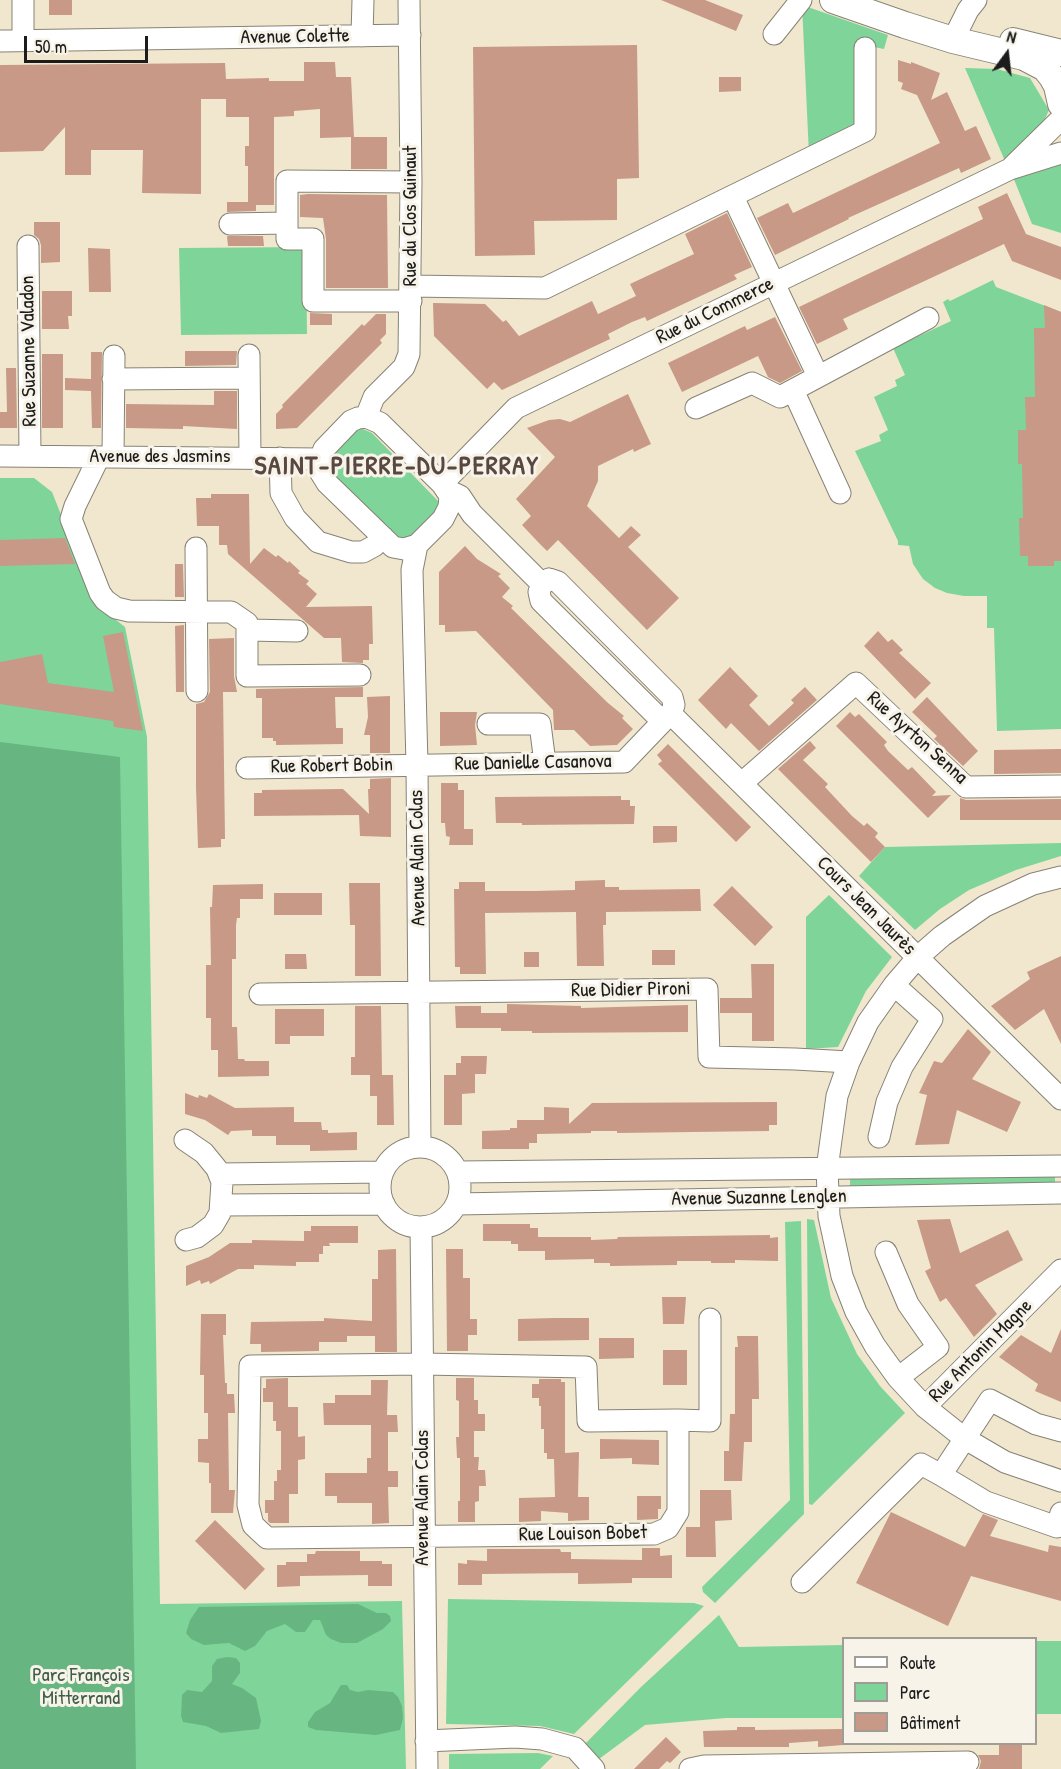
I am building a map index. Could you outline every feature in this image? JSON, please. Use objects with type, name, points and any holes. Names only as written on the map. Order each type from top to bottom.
[{"type":"main road","points":[[833,0],[953,40],[1024,57],[1045,68],[1057,86],[1061,104]]},
{"type":"main road","points":[[953,40],[984,38],[1022,42],[1061,53]]},
{"type":"street","points":[[23,0],[23,40]]},
{"type":"street","points":[[362,36],[363,0]]},
{"type":"street","name":"Rue du Clos Guinaut","points":[[366,417],[374,397],[404,367],[409,354],[411,182],[409,0]]},
{"type":"street","points":[[774,34],[801,0]]},
{"type":"street","points":[[953,40],[968,10],[976,0]]},
{"type":"street","name":"Avenue Colette","points":[[0,41],[410,34]]},
{"type":"street","points":[[411,182],[287,181],[287,239],[313,239],[313,301],[544,288],[865,131],[865,48]]},
{"type":"street","name":"Rue du Commerce","points":[[1010,169],[1061,119]]},
{"type":"street","name":"Rue du Commerce","points":[[445,487],[516,408],[1010,169],[1061,153]]},
{"type":"street","points":[[733,197],[818,376]]},
{"type":"street","points":[[230,224],[287,223]]},
{"type":"street","name":"Rue Suzanne Valadon","points":[[28,246],[30,456]]},
{"type":"street","points":[[696,408],[752,383],[780,397],[928,318]]},
{"type":"street","points":[[249,355],[249,458]]},
{"type":"street","points":[[114,356],[106,457],[75,506],[71,519],[100,593],[105,600],[116,608],[129,611],[231,612],[247,623],[247,676],[360,675]]},
{"type":"street","points":[[113,379],[249,378]]},
{"type":"street","points":[[793,390],[840,493]]},
{"type":"street","points":[[366,417],[351,421],[324,449],[319,470],[327,483],[388,542],[412,570]]},
{"type":"street","name":"Cours Jean Jaurès","points":[[366,417],[380,423],[445,487],[460,496],[472,514],[542,584],[549,579],[558,582],[672,697],[674,705],[669,715],[742,783],[1061,1099]]},
{"type":"street","name":"Avenue des Jasmins","points":[[0,456],[320,459]]},
{"type":"street","points":[[280,458],[281,493],[295,518],[318,542],[351,552],[363,552],[388,542],[404,549],[417,545],[443,519],[449,507],[450,496],[445,487]]},
{"type":"street","points":[[443,519],[472,514]]},
{"type":"street","name":"Avenue Alain Colas","points":[[417,545],[412,570],[417,765],[420,1146]]},
{"type":"street","points":[[196,548],[197,691]]},
{"type":"street","points":[[247,630],[297,631]]},
{"type":"street","name":"Rue Ayrton Senna","points":[[742,783],[856,683],[966,787],[1061,786]]},
{"type":"street","name":"Rue Danielle Casanova","points":[[417,765],[624,762],[669,715]]},
{"type":"street","points":[[488,724],[540,724],[545,763]]},
{"type":"street","name":"Rue Robert Bobin","points":[[247,768],[417,765]]},
{"type":"street","points":[[1061,877],[1033,884],[985,906],[942,936],[918,957],[894,985],[868,1022],[849,1062],[837,1096],[826,1169],[827,1197],[842,1276],[856,1312],[870,1338],[898,1378],[925,1407],[964,1438],[1005,1462],[1061,1481]]},
{"type":"street","points":[[879,1137],[887,1102],[902,1067],[932,1019],[894,985]]},
{"type":"street","name":"Rue Didier Pironi","points":[[419,992],[707,989],[709,1057],[849,1062]]},
{"type":"street","points":[[260,994],[419,992]]},
{"type":"street","points":[[185,1140],[204,1153],[220,1174],[221,1205],[213,1226],[197,1237],[186,1240]]},
{"type":"street","points":[[420,1146],[432,1148],[452,1162],[461,1183],[457,1204],[451,1213],[442,1221],[421,1227],[399,1221],[384,1204],[381,1193],[383,1172],[389,1161],[408,1148],[420,1146]]},
{"type":"street","name":"Avenue Suzanne Lenglen","points":[[458,1172],[1061,1166]]},
{"type":"street","points":[[220,1174],[383,1172]]},
{"type":"street","name":"Avenue Suzanne Lenglen","points":[[457,1204],[1061,1193]]},
{"type":"street","points":[[221,1205],[384,1204]]},
{"type":"street","name":"Avenue Alain Colas","points":[[421,1227],[427,1769]]},
{"type":"street","points":[[886,1252],[908,1304],[938,1347],[898,1378]]},
{"type":"street","name":"Rue Antonin Magne","points":[[925,1407],[1061,1270]]},
{"type":"street","points":[[422,1365],[586,1367],[588,1421],[710,1421],[710,1319]]},
{"type":"street","name":"Rue Louison Bobet","points":[[422,1365],[250,1366],[248,1505],[253,1525],[267,1538],[654,1534],[668,1528],[678,1512],[678,1420]]},
{"type":"street","points":[[941,1475],[990,1400],[1036,1424],[1061,1431]]},
{"type":"street","points":[[802,1582],[921,1464],[986,1502],[1060,1523]]},
{"type":"street","points":[[426,1741],[542,1738],[575,1748],[594,1769]]},
{"type":"street","points":[[690,1769],[704,1766],[862,1767],[968,1758]]},
{"type":"green space","points":[[802,5],[888,35],[884,49],[858,44],[857,130],[809,155]]},
{"type":"green space","points":[[965,68],[997,69],[1030,78],[1049,110],[1040,130],[1005,161]]},
{"type":"green space","points":[[1061,160],[1061,233],[1032,224],[1013,177]]},
{"type":"green space","points":[[306,247],[307,334],[181,335],[179,248]]},
{"type":"green space","points":[[993,280],[996,287],[1061,312],[1061,729],[997,731],[994,628],[987,628],[987,596],[947,593],[923,579],[913,564],[909,546],[898,545],[855,451],[881,441],[879,435],[888,430],[874,397],[897,386],[895,380],[905,375],[893,348],[951,321],[943,302],[948,299],[950,301]]},
{"type":"green space","points":[[358,427],[372,433],[440,503],[438,514],[410,540],[398,538],[333,477],[327,466],[327,458]]},
{"type":"green space","name":"Parc François Mitterrand","points":[[0,478],[34,478],[52,492],[97,605],[125,627],[147,737],[160,1604],[402,1601],[406,1769],[0,1769]]},
{"type":"green space","name":"Parc François Mitterrand","points":[[0,742],[120,757],[136,1769],[0,1769]]},
{"type":"green space","points":[[1061,843],[1061,856],[1016,870],[969,890],[940,909],[915,930],[859,876],[885,847]]},
{"type":"green space","points":[[829,895],[892,957],[866,991],[838,1047],[806,1049],[806,917]]},
{"type":"green space","points":[[1055,1172],[1055,1191],[850,1193],[850,1173]]},
{"type":"green space","points":[[807,1219],[814,1220],[831,1298],[857,1354],[880,1386],[905,1413],[812,1505],[809,1504]]},
{"type":"green space","points":[[801,1221],[804,1514],[715,1603],[703,1592],[702,1587],[790,1500],[785,1222]]},
{"type":"green space","points":[[448,1599],[694,1603],[704,1606],[574,1734],[540,1726],[446,1724]]},
{"type":"green space","points":[[358,1604],[377,1613],[386,1613],[390,1616],[391,1621],[383,1629],[357,1643],[341,1643],[331,1639],[326,1635],[320,1620],[313,1620],[305,1632],[296,1632],[285,1624],[267,1631],[255,1646],[245,1651],[229,1643],[204,1645],[191,1639],[186,1633],[190,1620],[199,1607]]},
{"type":"green space","points":[[719,1615],[739,1647],[842,1645],[842,1718],[726,1718],[645,1725],[599,1759],[585,1744],[641,1687]]},
{"type":"green space","points":[[1037,1641],[1061,1641],[1061,1714],[1037,1714]]},
{"type":"green space","points":[[236,1658],[240,1663],[240,1673],[232,1684],[256,1698],[261,1721],[259,1729],[221,1733],[206,1726],[183,1722],[182,1695],[187,1690],[202,1692],[212,1681],[212,1666],[217,1659]]},
{"type":"green space","points":[[341,1685],[347,1685],[350,1690],[358,1692],[368,1690],[393,1692],[402,1706],[403,1718],[400,1730],[376,1735],[316,1730],[308,1727],[308,1722],[315,1712],[330,1703]]},
{"type":"green space","points":[[538,1753],[553,1756],[540,1769],[449,1769],[449,1754]]},
{"type":"building","points":[[49,0],[72,0],[72,15],[49,15]]},
{"type":"building","points":[[661,0],[705,0],[743,15],[736,31]]},
{"type":"building","points":[[637,45],[639,178],[617,179],[617,220],[534,221],[535,255],[475,256],[473,47]]},
{"type":"building","points":[[898,60],[911,64],[911,62],[940,73],[931,100],[947,92],[965,131],[976,126],[991,159],[961,173],[959,168],[848,218],[775,255],[757,218],[788,203],[793,213],[940,143],[917,95],[901,89],[903,83],[898,81]]},
{"type":"building","points":[[304,62],[335,62],[336,77],[351,77],[354,137],[387,137],[387,169],[351,169],[351,137],[320,138],[320,109],[294,111],[294,116],[274,117],[274,205],[256,205],[256,211],[227,212],[227,202],[248,202],[248,166],[245,166],[245,146],[249,146],[249,117],[226,117],[226,99],[201,99],[201,194],[142,193],[143,150],[91,150],[91,175],[65,175],[65,127],[43,151],[0,152],[0,65],[225,63],[226,79],[269,78],[269,81],[304,81]]},
{"type":"building","points":[[719,77],[741,77],[741,91],[719,92]]},
{"type":"building","points":[[1007,193],[1026,234],[1061,247],[1061,280],[1012,261],[1004,244],[843,319],[848,329],[817,344],[799,307],[983,219],[978,207]]},
{"type":"building","points":[[300,195],[387,195],[388,288],[326,288],[326,239],[323,218],[300,217]]},
{"type":"building","points":[[727,213],[752,267],[734,275],[737,279],[647,321],[645,317],[632,322],[608,334],[610,339],[502,390],[494,382],[487,389],[434,336],[433,303],[485,304],[503,322],[506,320],[519,336],[592,301],[598,314],[636,296],[630,284],[694,254],[685,234]]},
{"type":"building","points":[[34,222],[60,222],[60,262],[41,263],[41,245],[39,239],[34,235]]},
{"type":"building","points":[[227,236],[263,236],[264,246],[228,246]]},
{"type":"building","points":[[88,248],[110,249],[111,292],[89,292]]},
{"type":"building","points":[[42,291],[72,291],[72,316],[68,316],[69,329],[42,329]]},
{"type":"building","points":[[1044,305],[1061,312],[1061,561],[1054,561],[1054,566],[1028,566],[1028,556],[1020,556],[1019,518],[1023,518],[1022,464],[1018,464],[1018,430],[1026,430],[1025,397],[1035,397],[1034,328],[1045,328]]},
{"type":"building","points":[[310,313],[332,314],[332,325],[310,325]]},
{"type":"building","points":[[376,314],[386,314],[386,334],[380,340],[382,343],[297,428],[276,429],[276,414],[283,407],[282,405],[362,324],[364,326]]},
{"type":"building","points":[[775,317],[802,371],[780,383],[768,377],[758,356],[682,392],[668,363],[745,326],[747,330]]},
{"type":"building","points":[[185,351],[237,351],[236,365],[185,366]]},
{"type":"building","points":[[91,352],[102,352],[101,428],[92,428],[91,391],[65,390],[65,378],[91,379]]},
{"type":"building","points":[[42,354],[63,354],[63,428],[42,428]]},
{"type":"building","points":[[6,368],[16,368],[17,428],[0,428],[0,412],[7,412]]},
{"type":"building","points":[[214,391],[237,391],[237,429],[183,426],[183,429],[126,428],[126,404],[214,405]]},
{"type":"building","points":[[628,394],[651,444],[634,452],[633,449],[598,466],[598,481],[587,506],[619,538],[631,526],[641,535],[628,547],[679,598],[647,630],[558,540],[547,551],[522,525],[531,516],[516,499],[555,457],[527,428],[549,420],[560,419],[570,422]]},
{"type":"building","points":[[211,494],[249,494],[250,564],[264,548],[276,557],[278,555],[288,563],[289,561],[300,571],[298,573],[309,581],[306,584],[317,594],[306,607],[372,606],[373,644],[369,644],[369,660],[363,660],[363,663],[342,662],[341,638],[324,638],[228,554],[227,545],[219,545],[219,526],[197,526],[196,498],[211,498]]},
{"type":"building","points":[[65,538],[75,564],[0,566],[0,540]]},
{"type":"building","points":[[465,546],[477,559],[501,574],[498,576],[510,588],[502,597],[513,606],[511,608],[624,716],[622,718],[633,729],[617,745],[590,746],[574,730],[554,730],[553,710],[476,631],[445,632],[445,625],[439,625],[439,572]]},
{"type":"building","points":[[175,564],[183,564],[184,597],[175,597]]},
{"type":"building","points":[[184,625],[184,692],[176,692],[175,626]]},
{"type":"building","points":[[878,631],[888,642],[892,639],[903,650],[899,653],[931,683],[915,699],[864,646]]},
{"type":"building","points":[[123,632],[143,731],[114,727],[113,721],[0,704],[0,662],[42,654],[48,683],[114,692],[103,636]]},
{"type":"building","points":[[234,638],[234,676],[237,692],[223,692],[225,839],[221,839],[221,847],[198,848],[196,704],[204,702],[210,692],[209,639]]},
{"type":"building","points":[[730,667],[758,696],[749,705],[769,726],[794,703],[791,700],[805,687],[817,700],[759,751],[731,723],[726,729],[698,700]]},
{"type":"building","points":[[363,687],[363,697],[335,697],[336,728],[343,728],[343,744],[276,745],[273,738],[262,738],[262,698],[256,698],[256,689]]},
{"type":"building","points":[[390,696],[390,753],[370,753],[370,735],[364,735],[368,717],[367,697]]},
{"type":"building","points":[[927,697],[978,751],[963,766],[934,739],[937,736],[912,712]]},
{"type":"building","points":[[440,712],[477,712],[475,725],[477,745],[440,746]]},
{"type":"building","points":[[850,712],[855,717],[859,714],[887,742],[884,745],[888,751],[908,770],[912,767],[936,792],[932,796],[951,795],[928,818],[836,726]]},
{"type":"building","points":[[810,741],[816,748],[803,760],[828,784],[825,787],[852,816],[864,826],[867,823],[878,833],[875,837],[885,847],[871,862],[778,769]]},
{"type":"building","points":[[668,744],[751,827],[736,842],[658,764],[662,761],[657,755]]},
{"type":"building","points":[[1061,749],[1061,773],[994,774],[994,750]]},
{"type":"building","points":[[391,778],[391,837],[360,836],[359,815],[254,816],[254,793],[262,793],[262,790],[343,789],[369,814],[370,779]]},
{"type":"building","points":[[441,783],[458,783],[458,790],[464,790],[464,829],[473,829],[473,845],[449,845],[450,837],[446,836],[445,823],[441,823]]},
{"type":"building","points":[[621,796],[621,800],[630,800],[630,806],[635,806],[634,824],[522,825],[522,823],[496,823],[495,797]]},
{"type":"building","points":[[960,798],[966,800],[1061,799],[1061,820],[960,820]]},
{"type":"building","points":[[653,826],[677,826],[677,842],[653,843]]},
{"type":"building","points":[[605,880],[605,887],[619,887],[619,890],[700,889],[701,911],[606,912],[606,925],[603,925],[604,966],[577,966],[576,912],[485,913],[486,974],[460,974],[460,967],[455,967],[454,889],[459,889],[459,882],[485,882],[485,891],[535,891],[575,890],[575,881]]},
{"type":"building","points":[[349,883],[380,883],[381,976],[355,976],[355,925],[350,925]]},
{"type":"building","points":[[263,884],[263,899],[240,899],[240,918],[237,918],[236,925],[236,959],[232,959],[232,1027],[237,1027],[238,1059],[269,1061],[269,1076],[218,1077],[218,1050],[211,1050],[211,1018],[206,1018],[206,965],[211,965],[210,907],[212,907],[213,885]]},
{"type":"building","points":[[732,886],[773,927],[755,946],[713,905]]},
{"type":"building","points":[[274,893],[322,893],[322,915],[274,915]]},
{"type":"building","points":[[652,950],[675,950],[675,965],[652,965]]},
{"type":"building","points":[[524,952],[539,952],[539,967],[524,967]]},
{"type":"building","points":[[285,954],[306,954],[307,969],[285,969]]},
{"type":"building","points":[[1061,956],[1061,1044],[1044,1009],[1015,1030],[991,1006],[1030,979],[1027,972]]},
{"type":"building","points":[[751,964],[774,964],[774,1041],[752,1041],[752,1013],[720,1013],[720,998],[752,998]]},
{"type":"building","points":[[507,1004],[581,1006],[581,1008],[688,1005],[688,1032],[532,1033],[532,1031],[501,1031],[501,1028],[456,1028],[455,1006],[481,1006],[481,1013],[507,1013]]},
{"type":"building","points":[[355,1006],[381,1006],[382,1075],[393,1075],[394,1125],[377,1125],[377,1096],[370,1096],[370,1075],[351,1075],[351,1057],[355,1057]]},
{"type":"building","points":[[275,1009],[324,1009],[324,1036],[290,1036],[290,1044],[275,1044]]},
{"type":"building","points":[[968,1029],[991,1052],[972,1079],[1021,1102],[1007,1132],[957,1110],[949,1144],[915,1145],[927,1095],[919,1093],[934,1061],[942,1063]]},
{"type":"building","points":[[461,1056],[487,1056],[486,1074],[475,1074],[475,1093],[462,1094],[462,1125],[444,1125],[444,1075],[456,1075],[456,1063],[461,1063]]},
{"type":"building","points":[[185,1093],[198,1098],[199,1095],[207,1098],[209,1094],[235,1108],[294,1107],[294,1122],[321,1122],[322,1130],[328,1130],[328,1133],[357,1132],[357,1150],[310,1151],[310,1145],[276,1145],[276,1136],[252,1136],[252,1130],[231,1131],[228,1135],[205,1120],[185,1114]]},
{"type":"building","points":[[777,1102],[777,1125],[769,1125],[769,1131],[617,1133],[617,1131],[591,1131],[591,1133],[537,1134],[537,1143],[529,1143],[529,1149],[482,1149],[482,1131],[517,1128],[517,1120],[544,1120],[544,1107],[569,1108],[569,1124],[592,1103]]},
{"type":"building","points":[[950,1219],[960,1253],[1008,1230],[1023,1260],[975,1285],[997,1314],[974,1337],[946,1298],[940,1302],[925,1271],[931,1268],[917,1220]]},
{"type":"building","points":[[483,1224],[530,1224],[530,1228],[538,1228],[538,1237],[591,1237],[591,1240],[617,1239],[618,1237],[770,1235],[770,1238],[778,1237],[778,1261],[735,1260],[735,1263],[711,1263],[711,1261],[677,1261],[677,1265],[610,1266],[610,1263],[594,1263],[594,1259],[545,1260],[545,1251],[518,1251],[518,1244],[511,1244],[511,1241],[483,1241]]},
{"type":"building","points":[[311,1226],[358,1226],[358,1243],[329,1243],[330,1246],[323,1246],[323,1254],[319,1254],[319,1262],[296,1262],[296,1266],[254,1265],[254,1269],[238,1269],[210,1284],[209,1281],[201,1284],[200,1280],[186,1286],[186,1266],[209,1257],[230,1243],[252,1243],[252,1240],[304,1241],[304,1231],[311,1231]]},
{"type":"building","points":[[396,1249],[397,1352],[375,1352],[375,1336],[347,1336],[347,1342],[319,1342],[319,1351],[261,1352],[261,1344],[250,1344],[251,1322],[324,1321],[324,1318],[372,1321],[372,1279],[378,1279],[378,1250]]},
{"type":"building","points":[[446,1249],[463,1249],[463,1278],[470,1278],[470,1319],[477,1319],[477,1335],[468,1335],[468,1351],[447,1351]]},
{"type":"building","points":[[662,1297],[686,1297],[684,1324],[663,1324]]},
{"type":"building","points":[[201,1314],[226,1314],[226,1335],[223,1335],[225,1383],[227,1383],[227,1394],[234,1394],[235,1413],[228,1413],[229,1490],[235,1490],[233,1513],[211,1513],[209,1463],[198,1462],[198,1439],[208,1439],[208,1413],[204,1413],[204,1375],[200,1375]]},
{"type":"building","points":[[589,1318],[589,1340],[518,1341],[518,1319]]},
{"type":"building","points":[[1061,1329],[1061,1402],[1035,1391],[1038,1384],[999,1357],[1021,1335],[1051,1353]]},
{"type":"building","points":[[737,1336],[758,1336],[759,1399],[752,1399],[752,1442],[744,1442],[742,1481],[724,1481],[724,1451],[729,1451],[730,1414],[735,1414]]},
{"type":"building","points":[[599,1338],[634,1338],[634,1358],[599,1359]]},
{"type":"building","points":[[663,1350],[687,1350],[687,1385],[663,1385]]},
{"type":"building","points":[[288,1378],[288,1407],[298,1407],[298,1437],[305,1436],[305,1459],[298,1460],[298,1494],[289,1494],[289,1523],[270,1523],[268,1513],[265,1513],[265,1500],[274,1500],[274,1481],[277,1481],[277,1470],[281,1470],[281,1431],[276,1431],[276,1421],[273,1421],[273,1402],[263,1402],[263,1388],[266,1388],[266,1379]]},
{"type":"building","points":[[456,1378],[474,1378],[474,1400],[478,1400],[478,1414],[485,1414],[485,1431],[474,1431],[474,1457],[479,1457],[478,1470],[485,1470],[486,1486],[479,1486],[479,1501],[475,1502],[475,1522],[458,1522],[460,1458],[457,1458],[459,1401],[456,1400]]},
{"type":"building","points":[[539,1379],[561,1379],[561,1382],[565,1382],[565,1453],[579,1452],[578,1497],[589,1497],[589,1520],[568,1521],[568,1513],[541,1511],[541,1521],[519,1522],[519,1498],[555,1497],[554,1459],[547,1459],[547,1453],[544,1453],[541,1406],[539,1406],[539,1398],[532,1398],[532,1384],[539,1384]]},
{"type":"building","points":[[371,1380],[388,1380],[387,1415],[397,1415],[398,1432],[388,1432],[388,1471],[398,1471],[398,1487],[388,1487],[389,1523],[372,1524],[372,1503],[337,1503],[337,1496],[325,1496],[325,1473],[367,1473],[367,1458],[371,1458],[371,1425],[324,1425],[323,1403],[335,1403],[335,1395],[371,1395]]},
{"type":"building","points":[[600,1439],[659,1440],[659,1465],[632,1464],[632,1458],[600,1459]]},
{"type":"building","points":[[700,1490],[731,1490],[732,1520],[715,1521],[716,1557],[686,1557],[686,1527],[700,1527]]},
{"type":"building","points":[[637,1496],[661,1496],[658,1519],[637,1520]]},
{"type":"building","points":[[891,1512],[965,1547],[983,1514],[998,1520],[990,1536],[1048,1552],[1049,1545],[1061,1547],[1061,1601],[971,1576],[948,1626],[856,1583]]},
{"type":"building","points":[[215,1520],[265,1569],[245,1590],[195,1541]]},
{"type":"building","points":[[642,1548],[660,1548],[660,1556],[672,1555],[672,1578],[632,1578],[632,1583],[578,1584],[578,1573],[482,1574],[482,1585],[458,1585],[458,1563],[467,1564],[467,1560],[487,1561],[487,1549],[560,1549],[561,1552],[571,1552],[571,1559],[642,1560]]},
{"type":"building","points":[[316,1551],[360,1551],[360,1561],[382,1561],[382,1564],[392,1564],[392,1586],[368,1586],[368,1575],[300,1576],[300,1586],[277,1587],[277,1565],[286,1565],[286,1562],[307,1562],[307,1554],[315,1554]]},
{"type":"building","points":[[737,1727],[755,1727],[755,1730],[842,1729],[843,1745],[818,1747],[818,1741],[789,1743],[789,1747],[704,1747],[703,1731],[737,1730]]},
{"type":"building","points":[[666,1737],[681,1752],[670,1763],[667,1761],[659,1769],[634,1769]]},
{"type":"building","points":[[999,1745],[1022,1745],[1022,1769],[979,1769],[981,1761],[978,1755],[999,1755]]},
{"type":"district","name":"SAINT-PIERRE-DU-PERRAY","points":[[397,467]]}]
